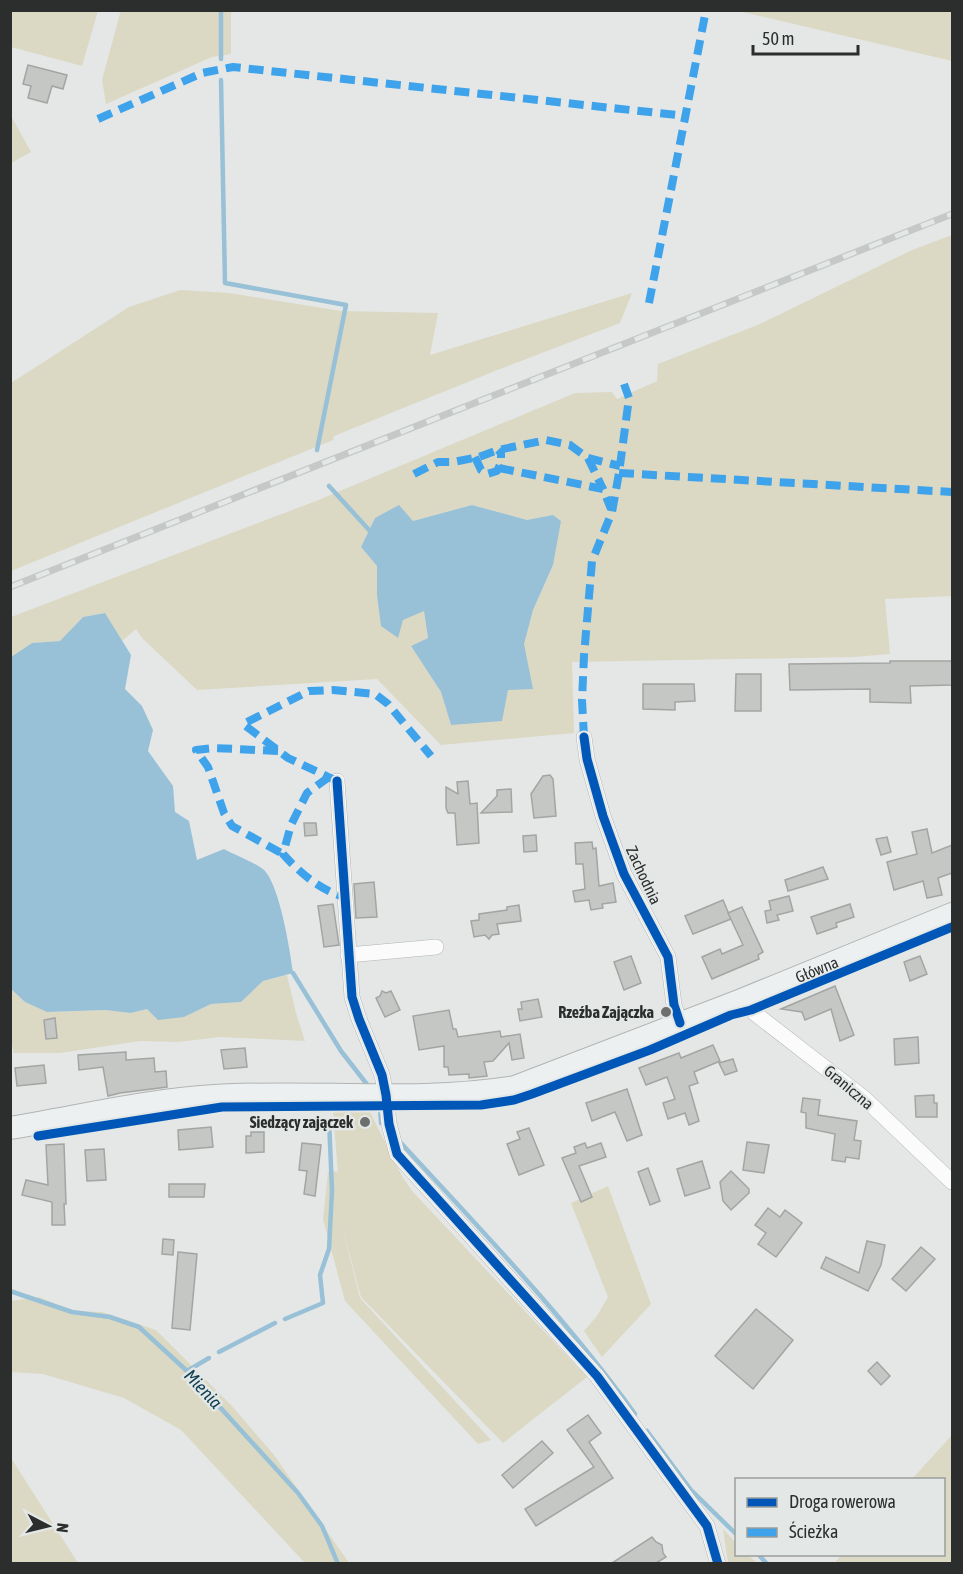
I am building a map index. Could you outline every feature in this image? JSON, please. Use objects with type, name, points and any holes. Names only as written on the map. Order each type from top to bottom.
[{"type":"main road","name":"Główna","points":[[10,1128],[214,1096],[487,1092],[515,1087],[739,1001],[952,914]]},
{"type":"street","name":"Zachodnia","points":[[584,737],[587,759],[603,816],[624,874],[668,957],[674,1005],[680,1023]]},
{"type":"street","points":[[337,781],[352,997],[358,1018],[382,1076],[388,1124],[397,1154],[597,1376],[707,1526],[718,1563]]},
{"type":"street","points":[[348,955],[436,947]]},
{"type":"street","name":"Graniczna","points":[[739,1001],[864,1098],[952,1182]]},
{"type":"shaded area","points":[[121,10],[231,11],[231,54],[212,57],[106,104],[102,80]]},
{"type":"shaded area","points":[[10,11],[98,11],[82,66],[11,47]]},
{"type":"shaded area","points":[[738,11],[952,11],[952,61]]},
{"type":"shaded area","points":[[10,114],[31,152],[11,163],[10,163]]},
{"type":"shaded area","points":[[952,235],[952,596],[885,599],[890,654],[854,657],[572,662],[574,733],[441,745],[377,679],[197,690],[143,639],[136,629],[122,641],[104,613],[83,617],[60,641],[32,643],[11,657],[11,617],[316,501],[575,393],[612,392],[617,399],[657,381],[658,364],[760,324],[912,250]],"holes":[[[472,505],[527,520],[553,515],[553,565],[533,610],[508,690],[451,725],[441,692],[411,646],[428,638],[424,610],[403,620],[377,595],[377,566],[361,547],[375,518],[413,521]]]},
{"type":"shaded area","points":[[180,290],[229,293],[341,311],[438,313],[430,355],[632,293],[620,323],[334,436],[333,440],[11,571],[11,383],[129,307]]},
{"type":"shaded area","points":[[287,975],[305,1041],[220,1037],[178,1042],[140,1041],[60,1053],[14,1053],[11,1040],[11,989],[25,1002],[47,1012],[105,1010],[131,1013],[147,1009],[184,1017],[211,1004],[241,1002],[263,981]]},
{"type":"shaded area","points":[[369,1110],[403,1178],[413,1192],[587,1377],[503,1443],[361,1297],[341,1222],[360,1298],[491,1440],[478,1444],[345,1301],[323,1219],[328,1172],[337,1171],[338,1174],[333,1111]]},
{"type":"shaded area","points":[[608,1186],[651,1304],[602,1357],[584,1331],[597,1316],[608,1297],[571,1203]]},
{"type":"shaded area","points":[[39,1297],[73,1311],[102,1312],[156,1330],[231,1405],[274,1455],[349,1563],[305,1563],[181,1430],[124,1398],[43,1374],[11,1372],[11,1301]]},
{"type":"shaded area","points":[[952,1435],[952,1563],[835,1563],[840,1556],[945,1556],[945,1478],[913,1478]]},
{"type":"shaded area","points":[[11,1458],[78,1563],[11,1563]]},
{"type":"shaded area","points":[[723,1529],[735,1542],[735,1556],[749,1556],[757,1563],[728,1563]]},
{"type":"water","points":[[399,505],[413,521],[472,505],[527,520],[553,515],[561,521],[553,565],[533,610],[524,644],[533,689],[508,690],[502,721],[451,725],[441,692],[411,646],[428,638],[424,611],[403,620],[398,638],[381,626],[377,595],[377,566],[361,547],[375,518]]},
{"type":"water","points":[[105,613],[131,655],[125,689],[142,706],[153,730],[148,751],[173,786],[175,812],[189,821],[197,860],[224,849],[265,871],[275,891],[293,973],[263,981],[241,1002],[211,1004],[184,1017],[158,1020],[147,1009],[131,1013],[105,1010],[47,1012],[25,1002],[11,989],[11,657],[32,643],[60,641],[83,617]]},
{"type":"building","points":[[28,65],[67,75],[63,89],[52,86],[47,103],[28,98],[31,86],[23,84]]},
{"type":"building","points":[[890,661],[952,661],[952,685],[910,686],[911,703],[870,702],[870,689],[790,690],[789,664],[890,663]]},
{"type":"building","points":[[736,674],[761,674],[761,711],[735,711]]},
{"type":"building","points":[[643,684],[694,684],[695,701],[675,702],[675,710],[643,709]]},
{"type":"building","points":[[550,775],[553,779],[556,816],[534,818],[531,794],[543,776]]},
{"type":"building","points":[[468,781],[470,804],[477,803],[479,843],[457,845],[455,813],[448,813],[446,808],[446,787],[458,794],[457,782]]},
{"type":"building","points":[[511,789],[512,812],[481,813],[497,796],[497,790]]},
{"type":"building","points":[[304,823],[316,823],[317,835],[305,836]]},
{"type":"building","points":[[927,829],[932,853],[952,845],[952,873],[938,878],[942,895],[927,898],[923,881],[894,890],[887,862],[917,854],[912,832]]},
{"type":"building","points":[[536,835],[537,851],[524,852],[523,836]]},
{"type":"building","points":[[887,837],[891,852],[881,855],[876,839]]},
{"type":"building","points":[[592,842],[593,849],[596,848],[599,886],[613,883],[616,902],[602,904],[603,908],[591,910],[589,900],[575,902],[573,891],[585,889],[583,864],[576,864],[575,843]]},
{"type":"building","points":[[823,867],[828,879],[788,891],[785,880]]},
{"type":"building","points":[[374,882],[377,917],[356,918],[354,884]]},
{"type":"building","points":[[789,896],[793,911],[777,915],[779,920],[767,923],[765,911],[771,910],[769,901]]},
{"type":"building","points":[[723,900],[731,919],[693,934],[685,916]]},
{"type":"building","points":[[333,904],[339,945],[324,947],[318,906]]},
{"type":"building","points":[[850,904],[854,917],[836,923],[837,927],[817,934],[811,917]]},
{"type":"building","points":[[519,905],[521,921],[497,924],[499,934],[492,935],[489,939],[485,935],[474,937],[471,921],[479,920],[479,914],[507,910],[507,907]]},
{"type":"building","points":[[742,907],[763,952],[758,955],[759,959],[712,979],[702,957],[720,949],[722,954],[743,945],[728,913]]},
{"type":"building","points":[[631,956],[641,983],[624,990],[614,962]]},
{"type":"building","points":[[920,956],[927,974],[910,981],[904,962]]},
{"type":"building","points":[[835,986],[854,1035],[840,1041],[831,1009],[805,1020],[802,1012],[781,1009]]},
{"type":"building","points":[[382,991],[386,993],[391,991],[400,1010],[385,1017],[376,998]]},
{"type":"building","points":[[538,999],[542,1017],[520,1021],[518,1009],[522,1009],[521,1002]]},
{"type":"building","points":[[449,1010],[453,1029],[456,1029],[458,1037],[500,1031],[501,1037],[520,1034],[524,1058],[512,1060],[509,1043],[493,1061],[484,1062],[487,1076],[469,1078],[469,1074],[449,1075],[448,1067],[444,1067],[444,1046],[419,1050],[413,1016]]},
{"type":"building","points":[[55,1018],[57,1038],[46,1039],[44,1020]]},
{"type":"building","points":[[918,1037],[919,1063],[895,1065],[894,1039]]},
{"type":"building","points":[[713,1045],[720,1061],[694,1072],[698,1083],[689,1086],[699,1121],[689,1125],[685,1113],[668,1119],[663,1103],[675,1099],[667,1077],[646,1085],[639,1068],[679,1053],[681,1058]]},
{"type":"building","points":[[245,1048],[247,1067],[224,1069],[221,1050]]},
{"type":"building","points":[[126,1052],[126,1060],[154,1058],[155,1072],[166,1071],[167,1087],[108,1096],[103,1067],[79,1070],[78,1055]]},
{"type":"building","points":[[733,1059],[737,1071],[725,1075],[719,1063]]},
{"type":"building","points":[[44,1065],[46,1083],[17,1086],[15,1068]]},
{"type":"building","points":[[627,1089],[642,1135],[627,1141],[615,1112],[592,1121],[586,1103]]},
{"type":"building","points":[[934,1095],[934,1103],[937,1103],[937,1117],[916,1117],[915,1096]]},
{"type":"building","points":[[803,1098],[820,1100],[818,1115],[857,1121],[854,1140],[861,1141],[859,1159],[846,1157],[845,1162],[832,1160],[835,1134],[806,1128],[806,1113],[801,1112]]},
{"type":"building","points":[[211,1127],[213,1147],[179,1150],[178,1130]]},
{"type":"building","points":[[529,1128],[544,1165],[519,1175],[507,1144],[520,1139],[517,1132]]},
{"type":"building","points":[[251,1132],[264,1132],[264,1152],[246,1153],[246,1136],[251,1136]]},
{"type":"building","points":[[747,1142],[769,1145],[764,1173],[743,1170]]},
{"type":"building","points":[[302,1143],[321,1145],[315,1196],[304,1194],[307,1171],[299,1170]]},
{"type":"building","points":[[585,1143],[587,1148],[601,1143],[606,1157],[579,1166],[592,1197],[581,1202],[562,1158],[576,1153],[574,1147]]},
{"type":"building","points":[[64,1144],[65,1225],[52,1225],[52,1202],[22,1195],[26,1180],[48,1185],[46,1145]]},
{"type":"building","points":[[104,1149],[106,1180],[87,1181],[85,1150]]},
{"type":"building","points":[[702,1161],[710,1188],[685,1196],[677,1169]]},
{"type":"building","points":[[648,1168],[660,1201],[650,1205],[638,1172]]},
{"type":"building","points":[[731,1171],[749,1189],[749,1193],[731,1210],[723,1201],[720,1182]]},
{"type":"building","points":[[169,1184],[205,1184],[204,1197],[169,1197]]},
{"type":"building","points":[[768,1208],[780,1217],[785,1210],[802,1223],[776,1257],[758,1244],[766,1233],[755,1225]]},
{"type":"building","points":[[163,1239],[174,1240],[173,1255],[162,1254]]},
{"type":"building","points":[[867,1241],[885,1245],[881,1265],[868,1291],[821,1268],[826,1257],[859,1273]]},
{"type":"building","points":[[921,1247],[935,1259],[906,1291],[892,1279]]},
{"type":"building","points":[[178,1252],[197,1254],[190,1330],[172,1328]]},
{"type":"building","points":[[756,1309],[793,1340],[753,1389],[715,1356]]},
{"type":"building","points":[[877,1362],[890,1376],[881,1385],[868,1371]]},
{"type":"building","points":[[588,1415],[601,1433],[589,1442],[613,1478],[536,1526],[525,1509],[594,1467],[567,1430]]},
{"type":"building","points":[[542,1441],[553,1453],[513,1488],[502,1475]]},
{"type":"building","points":[[652,1537],[662,1545],[666,1557],[656,1563],[612,1563]]},
{"type":"waterway","points":[[221,10],[221,59]]},
{"type":"waterway","points":[[221,80],[225,283],[346,305],[317,450]]},
{"type":"waterway","points":[[329,486],[369,530]]},
{"type":"waterway","points":[[293,973],[341,1051],[369,1087]]},
{"type":"waterway","points":[[380,1109],[381,1123]]},
{"type":"waterway","points":[[285,1319],[323,1303],[320,1275],[329,1249],[332,1190],[329,1120]]},
{"type":"waterway","points":[[401,1143],[552,1309],[635,1414]]},
{"type":"waterway","name":"Mienia","points":[[10,1291],[72,1312],[110,1317],[139,1327],[187,1371],[298,1493],[322,1526],[338,1564]]},
{"type":"waterway","points":[[219,1352],[275,1323]]},
{"type":"waterway","points":[[187,1371],[209,1358]]},
{"type":"waterway","points":[[647,1431],[691,1490],[735,1533]]},
{"type":"waterway","points":[[760,1556],[767,1564]]},
{"type":"railway","points":[[10,587],[952,214]]},
{"type":"marked path","points":[[649,303],[706,10]]},
{"type":"marked path","points":[[98,119],[202,73],[233,67],[686,116]]},
{"type":"marked path","points":[[584,737],[582,700],[592,561],[612,512],[629,398],[624,384]]},
{"type":"marked path","points":[[414,474],[438,462],[453,462],[479,457],[498,450],[546,440],[570,445],[588,458],[620,466]]},
{"type":"marked path","points":[[475,457],[481,470],[487,474],[497,471],[501,463],[501,453],[498,450]]},
{"type":"marked path","points":[[588,458],[603,489]]},
{"type":"marked path","points":[[499,468],[603,489],[611,509]]},
{"type":"marked path","points":[[619,473],[952,492]]},
{"type":"marked path","points":[[337,781],[288,758],[243,724],[309,691],[333,690],[375,694],[388,704],[431,756]]},
{"type":"marked path","points":[[278,751],[214,748],[196,750],[208,767],[224,813],[232,826],[283,854]]},
{"type":"marked path","points":[[329,777],[307,793],[291,825],[283,854],[311,880],[345,897]]},
{"type":"cycle path","points":[[584,737],[587,759],[603,816],[624,874],[668,957],[674,1005],[680,1023]]},
{"type":"cycle path","points":[[337,781],[352,997],[382,1075],[389,1124],[397,1154],[597,1376],[707,1526],[718,1564]]},
{"type":"cycle path","points":[[38,1136],[222,1107],[481,1105],[514,1100],[650,1050],[731,1015],[751,1010],[952,927]]},
{"type":"place","name":"Rzeźba Zajączka","points":[[666,1012]]},
{"type":"place","name":"Siedzący zajączek","points":[[365,1122]]}]
